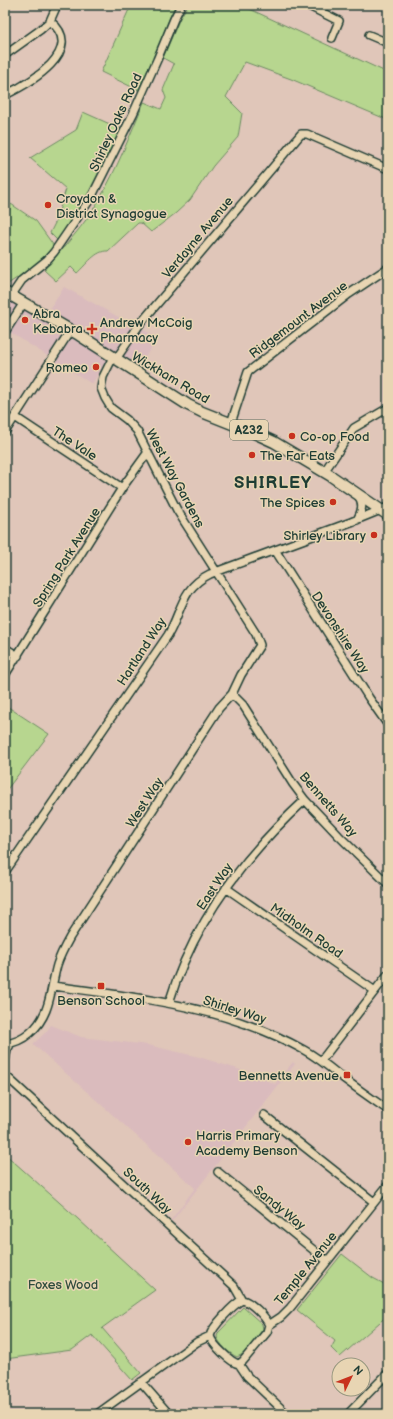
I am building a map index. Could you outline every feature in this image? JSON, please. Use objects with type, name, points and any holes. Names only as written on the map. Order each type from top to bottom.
[{"type":"highway","name":"Wickham Road","points":[[8,294],[70,330],[188,405],[269,439],[386,511]]},
{"type":"street","points":[[5,55],[30,38],[50,21],[57,5]]},
{"type":"street","name":"Shirley Oaks Road","points":[[8,294],[54,252],[91,198],[133,114],[181,5]]},
{"type":"street","points":[[307,5],[318,7],[339,21],[332,38]]},
{"type":"street","points":[[5,94],[39,74],[54,61],[60,53],[62,37],[58,28],[50,21]]},
{"type":"street","points":[[369,35],[388,43]]},
{"type":"street","name":"Verdayne Avenue","points":[[115,358],[140,324],[301,134],[307,134],[388,169]]},
{"type":"street","name":"Ridgemount Avenue","points":[[231,423],[248,372],[349,294],[388,268]]},
{"type":"street","points":[[5,332],[23,304]]},
{"type":"street","points":[[5,432],[70,330]]},
{"type":"street","name":"West Way Gardens","points":[[115,358],[103,377],[103,393],[111,408],[134,426],[177,510],[217,572]]},
{"type":"street","points":[[324,472],[354,428],[388,408]]},
{"type":"street","name":"The Vale","points":[[15,417],[122,488]]},
{"type":"street","name":"Spring Park Avenue","points":[[5,674],[18,656],[122,488],[148,452]]},
{"type":"street","points":[[356,493],[362,502],[362,509],[356,520]]},
{"type":"street","name":"Hartland Way","points":[[5,872],[168,635],[187,593],[198,580],[356,520],[386,511]]},
{"type":"street","name":"Devonshire Way","points":[[275,550],[369,698],[388,725]]},
{"type":"street","name":"West Way","points":[[5,1060],[8,1044],[27,1035],[41,1021],[47,1010],[58,963],[70,937],[216,714],[232,694],[241,675],[259,648],[260,642],[217,572]]},
{"type":"street","points":[[5,648],[18,656]]},
{"type":"street","name":"Bennetts Way","points":[[232,694],[243,705],[293,784],[305,800],[388,884]]},
{"type":"street","name":"East Way","points":[[169,1003],[191,947],[210,912],[226,888],[254,852],[305,800]]},
{"type":"street","name":"Midholm Road","points":[[226,888],[375,991]]},
{"type":"street","points":[[321,1061],[388,974]]},
{"type":"street","name":"Shirley Way","points":[[53,986],[117,994],[169,1003],[214,1013],[240,1021],[286,1041],[321,1061],[388,1110]]},
{"type":"street","name":"South Way","points":[[5,1075],[234,1286],[242,1300],[248,1302],[265,1318],[269,1325]]},
{"type":"street","points":[[264,1115],[374,1202]]},
{"type":"street","name":"Sandy Way","points":[[218,1172],[326,1260]]},
{"type":"street","name":"Temple Avenue","points":[[239,1364],[267,1332],[269,1325],[285,1314],[326,1260],[388,1185]]},
{"type":"street","points":[[97,1414],[197,1342],[210,1336],[213,1330],[236,1304],[242,1300]]},
{"type":"street","points":[[210,1336],[214,1343],[234,1363],[239,1364],[247,1376],[287,1414]]},
{"type":"street","points":[[348,1414],[388,1373]]},
{"type":"street","points":[[141,1382],[169,1414]]},
{"type":"shaded area","points":[[64,287],[131,324],[143,329],[157,339],[133,376],[107,359],[92,384],[5,329],[5,296],[43,320]]},
{"type":"shaded area","name":"Harris Primary Academy Benson","points":[[51,1025],[81,1037],[148,1045],[199,1057],[241,1070],[275,1084],[293,1062],[295,1064],[172,1221],[171,1220],[195,1188],[33,1044]]},
{"type":"green space","points":[[131,5],[148,5],[159,10],[161,5],[176,5],[155,55],[138,90],[101,72]]},
{"type":"green space","points":[[188,5],[241,5],[388,73],[388,120],[291,79],[245,62],[226,97],[242,113],[238,137],[213,166],[190,200],[151,232],[141,223],[138,223],[108,251],[95,255],[77,273],[71,267],[56,281],[44,270],[80,228],[99,200],[106,188],[144,102],[161,109],[166,98],[163,90],[174,64],[163,58],[180,18]]},
{"type":"green space","points":[[83,112],[121,129],[92,191],[58,241],[50,233],[55,223],[66,189],[30,158],[76,130]]},
{"type":"green space","points":[[11,204],[36,221],[54,246],[36,265],[8,284],[5,283],[5,219],[8,215]]},
{"type":"green space","points":[[5,705],[49,734],[5,792]]},
{"type":"green space","name":"Foxes Wood","points":[[5,1154],[155,1290],[102,1328],[141,1373],[132,1380],[92,1335],[72,1350],[5,1359]]},
{"type":"green space","points":[[342,1254],[373,1278],[388,1286],[388,1315],[340,1357],[331,1348],[335,1341],[297,1310]]},
{"type":"green space","points":[[243,1307],[262,1324],[263,1329],[243,1354],[237,1357],[231,1354],[220,1343],[217,1337],[218,1333]]},
{"type":"place","name":"Croydon & District Synagogue","points":[[48,205]]},
{"type":"place","name":"Abra Kebabra","points":[[25,320]]},
{"type":"place","name":"Andrew McCoig Pharmacy","points":[[92,329]]},
{"type":"place","name":"Romeo","points":[[96,367]]},
{"type":"place","name":"Co-op Food","points":[[292,436]]},
{"type":"place","name":"The Far Eats","points":[[252,455]]},
{"type":"place","name":"The Spices","points":[[333,502]]},
{"type":"place","name":"Shirley Library","points":[[374,535]]},
{"type":"place","name":"Benson School","points":[[101,986]]},
{"type":"place","name":"Bennetts Avenue","points":[[347,1075]]},
{"type":"place","name":"Harris Primary Academy Benson","points":[[188,1142]]},
{"type":"district","name":"SHIRLEY","points":[[273,482]]}]
